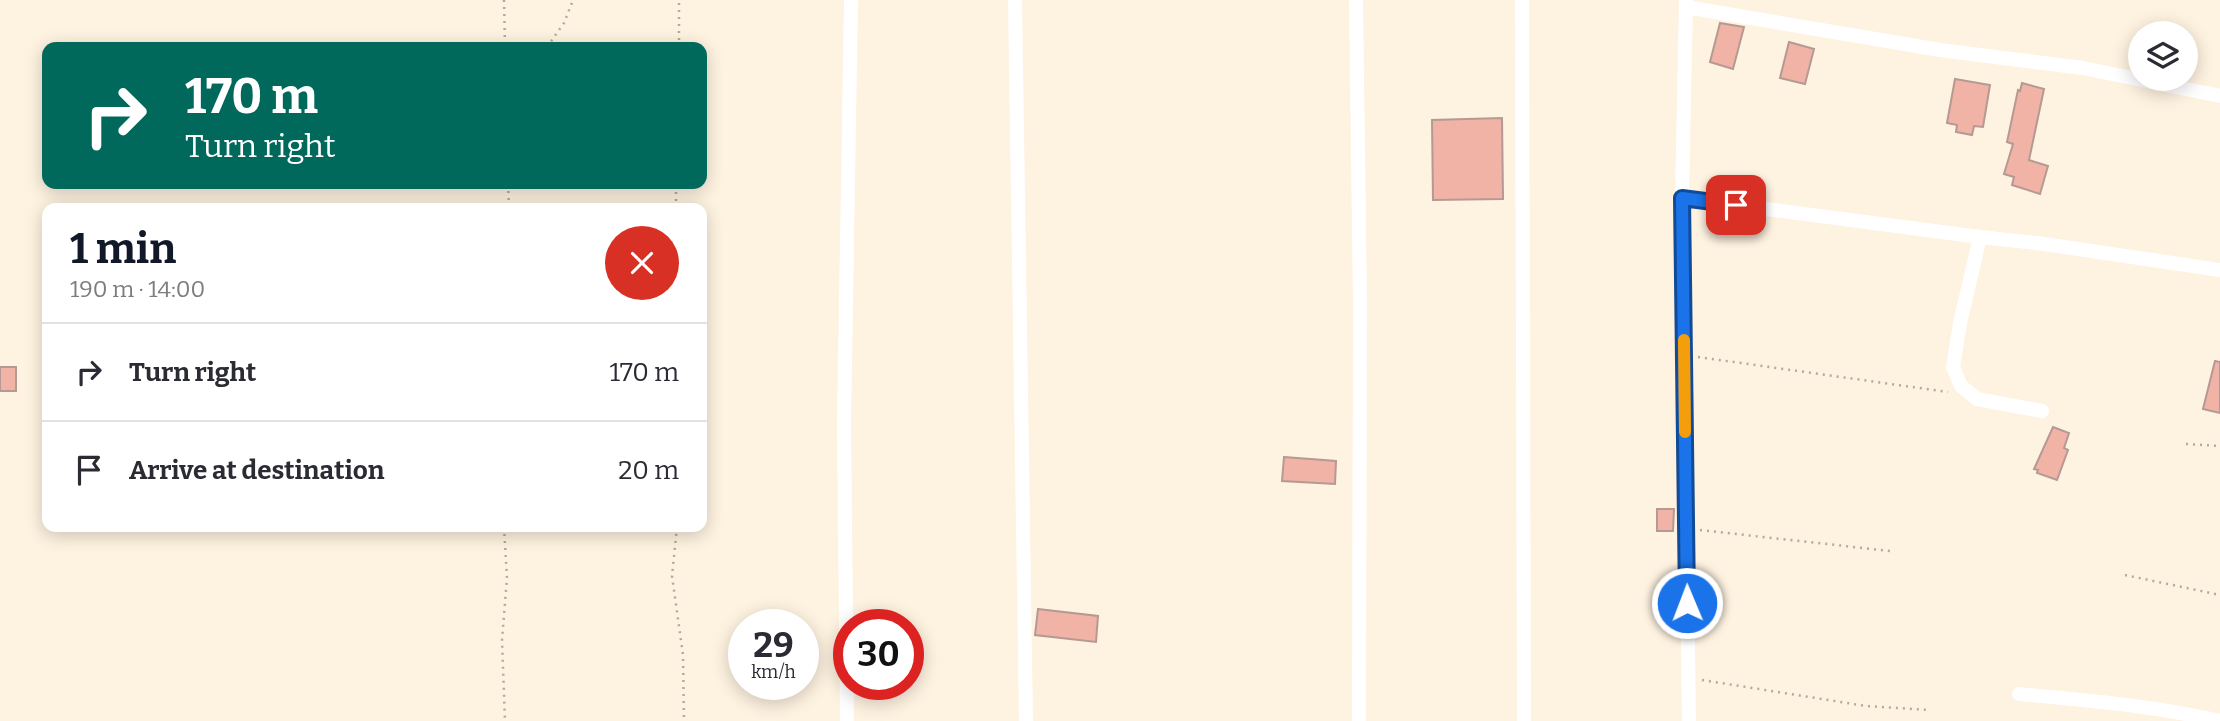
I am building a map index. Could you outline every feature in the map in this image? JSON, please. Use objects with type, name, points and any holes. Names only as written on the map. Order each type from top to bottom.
[{"type":"street","points":[[847,721],[844,423],[851,0]]},
{"type":"street","points":[[1015,0],[1026,721]]},
{"type":"street","points":[[1356,0],[1360,304],[1359,721]]},
{"type":"street","points":[[1522,0],[1524,721]]},
{"type":"street","points":[[1689,721],[1682,198],[1686,4],[1940,50],[2084,68],[2220,96]]},
{"type":"street","points":[[1682,198],[2037,243],[2220,270]]},
{"type":"street","points":[[1980,237],[1960,323],[1954,367],[1961,386],[1978,399],[2042,411]]},
{"type":"street","points":[[2019,694],[2121,704],[2220,720]]},
{"type":"path","points":[[504,0],[505,42]]},
{"type":"path","points":[[551,42],[564,23],[573,0]]},
{"type":"path","points":[[679,0],[679,42]]},
{"type":"path","points":[[1684,355],[1948,392],[1978,399]]},
{"type":"path","points":[[2186,444],[2220,446]]},
{"type":"path","points":[[1686,528],[1890,551]]},
{"type":"path","points":[[504,532],[507,578],[502,640],[505,721]]},
{"type":"path","points":[[676,532],[672,576],[683,655],[684,721]]},
{"type":"path","points":[[2125,575],[2220,595]]},
{"type":"path","points":[[1688,678],[1866,706],[1929,710]]},
{"type":"building","points":[[1720,23],[1744,27],[1733,69],[1710,62]]},
{"type":"building","points":[[1789,42],[1814,49],[1805,84],[1780,78]]},
{"type":"building","points":[[1955,79],[1990,85],[1983,127],[1974,126],[1972,135],[1956,132],[1957,125],[1947,123]]},
{"type":"building","points":[[2022,83],[2044,89],[2029,160],[2048,166],[2040,194],[2012,185],[2014,177],[2004,174],[2013,144],[2007,142],[2018,90],[2020,91]]},
{"type":"building","points":[[1502,118],[1503,199],[1433,200],[1432,120]]},
{"type":"building","points":[[2215,361],[2220,362],[2220,413],[2203,409]]},
{"type":"building","points":[[0,367],[16,367],[16,391],[0,391]]},
{"type":"building","points":[[2053,427],[2069,433],[2064,448],[2068,450],[2057,480],[2037,473],[2038,470],[2034,469]]},
{"type":"building","points":[[1284,457],[1336,461],[1335,484],[1282,481]]},
{"type":"building","points":[[1657,509],[1674,509],[1673,531],[1657,531]]},
{"type":"building","points":[[1038,609],[1098,616],[1096,642],[1035,635]]},
{"type":"slow traffic","points":[[1684,340],[1685,432]]},
{"type":"route","points":[[1687,603],[1682,198],[1736,205]]}]
